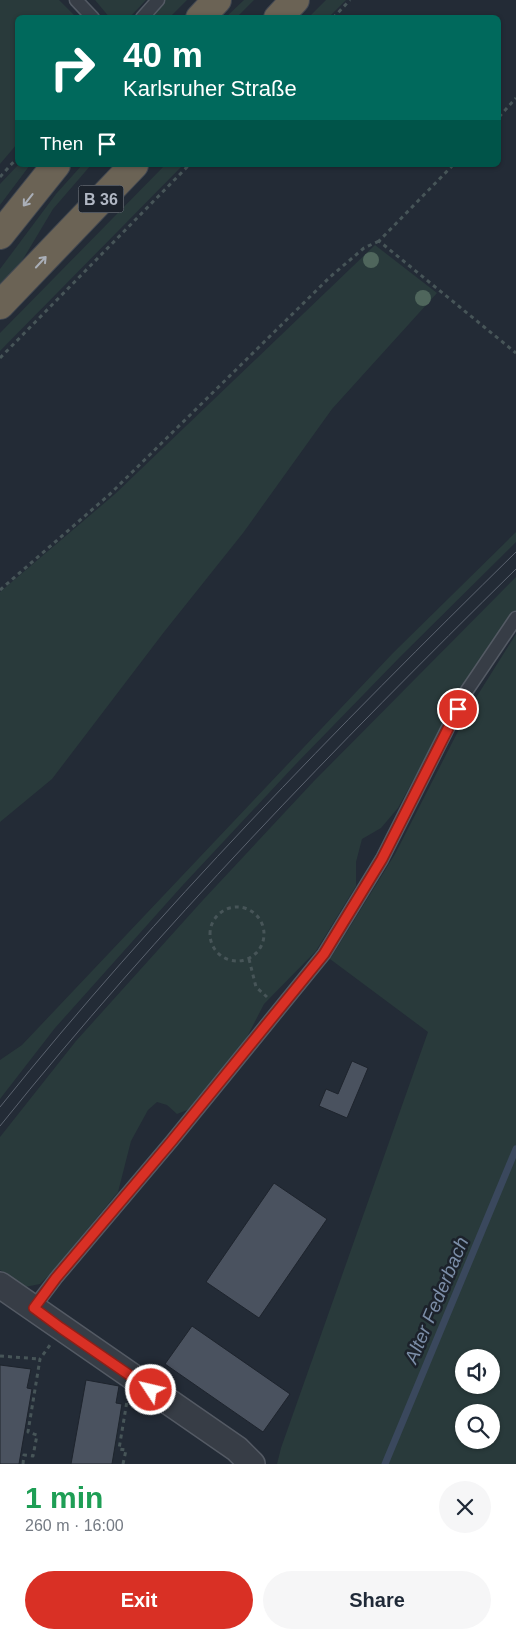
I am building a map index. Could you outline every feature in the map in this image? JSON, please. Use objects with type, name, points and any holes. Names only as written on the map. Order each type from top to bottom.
[{"type":"highway","points":[[203,15],[217,0]]},
{"type":"highway","points":[[281,15],[295,0]]},
{"type":"highway","points":[[0,235],[54,167]]},
{"type":"highway","name":"B 36","points":[[0,305],[132,167]]},
{"type":"street","points":[[0,1285],[236,1449],[252,1464]]},
{"type":"lane","points":[[76,0],[90,15]]},
{"type":"lane","points":[[145,15],[158,0]]},
{"type":"lane","points":[[34,1308],[56,1278],[171,1142],[324,954],[382,859],[466,692],[516,618]]},
{"type":"path","points":[[336,15],[350,0]]},
{"type":"path","points":[[501,114],[516,98]]},
{"type":"path","points":[[0,177],[15,160]]},
{"type":"path","points":[[0,358],[187,167]]},
{"type":"path","points":[[0,590],[110,494],[330,277],[364,248],[379,240],[451,167]]},
{"type":"path","points":[[379,240],[516,353]]},
{"type":"path","points":[[240,907],[256,915],[261,922],[264,938],[256,954],[249,959],[240,961],[222,957],[211,942],[212,924],[216,917],[224,911],[240,907]]},
{"type":"path","points":[[249,959],[256,987],[280,1010]]},
{"type":"path","points":[[0,1356],[40,1359],[28,1432],[36,1434],[33,1456],[24,1454],[23,1464]]},
{"type":"path","points":[[123,1464],[126,1450],[119,1449],[128,1392],[137,1380]]},
{"type":"shaded area","points":[[0,0],[59,0],[74,15],[15,15],[15,146],[0,164]]},
{"type":"shaded area","points":[[95,0],[146,0],[132,15],[108,15]]},
{"type":"shaded area","points":[[164,0],[187,0],[172,15],[151,15]]},
{"type":"shaded area","points":[[244,0],[254,0],[239,15],[228,15]]},
{"type":"shaded area","points":[[326,0],[346,0],[331,15],[311,15]]},
{"type":"shaded area","points":[[16,167],[28,167],[0,205],[0,184]]},
{"type":"shaded area","points":[[80,167],[89,167],[53,209],[16,271],[0,293],[0,269],[56,194]]},
{"type":"shaded area","points":[[163,167],[181,167],[0,351],[0,333]]},
{"type":"shaded area","points":[[375,245],[437,293],[332,409],[243,533],[164,632],[52,779],[0,822],[0,592],[115,494]]},
{"type":"shaded area","points":[[516,532],[516,542],[295,765],[182,886],[55,1028],[0,1099],[0,1060],[22,1045],[393,653]]},
{"type":"shaded area","points":[[516,577],[516,610],[463,689],[398,808],[381,828],[362,839],[356,862],[356,886],[316,951],[264,1004],[246,1039],[202,1098],[190,1109],[177,1114],[167,1105],[157,1102],[148,1110],[131,1141],[118,1192],[52,1272],[40,1284],[25,1287],[0,1270],[0,1137],[76,1041],[203,900],[314,781]]},
{"type":"shaded area","points":[[516,634],[516,1464],[277,1464],[281,1448],[428,1032],[330,959],[395,854],[472,704]]},
{"type":"building","points":[[352,1061],[368,1068],[347,1118],[319,1106],[326,1089],[338,1094]]},
{"type":"building","points":[[274,1183],[327,1219],[259,1318],[206,1282]]},
{"type":"building","points":[[192,1326],[290,1394],[263,1432],[165,1364]]},
{"type":"building","points":[[0,1365],[31,1369],[27,1388],[32,1389],[19,1464],[0,1464]]},
{"type":"building","points":[[86,1380],[119,1386],[116,1403],[122,1404],[112,1464],[71,1464]]},
{"type":"waterway","name":"Alter Federbach","points":[[385,1464],[516,1149]]},
{"type":"tram line","points":[[0,1107],[60,1034],[185,891],[315,753],[516,552]]},
{"type":"tram line","points":[[0,1126],[60,1052],[186,909],[316,771],[516,569]]},
{"type":"route","points":[[151,1390],[34,1308],[56,1278],[171,1142],[324,954],[382,859],[458,709]]}]
